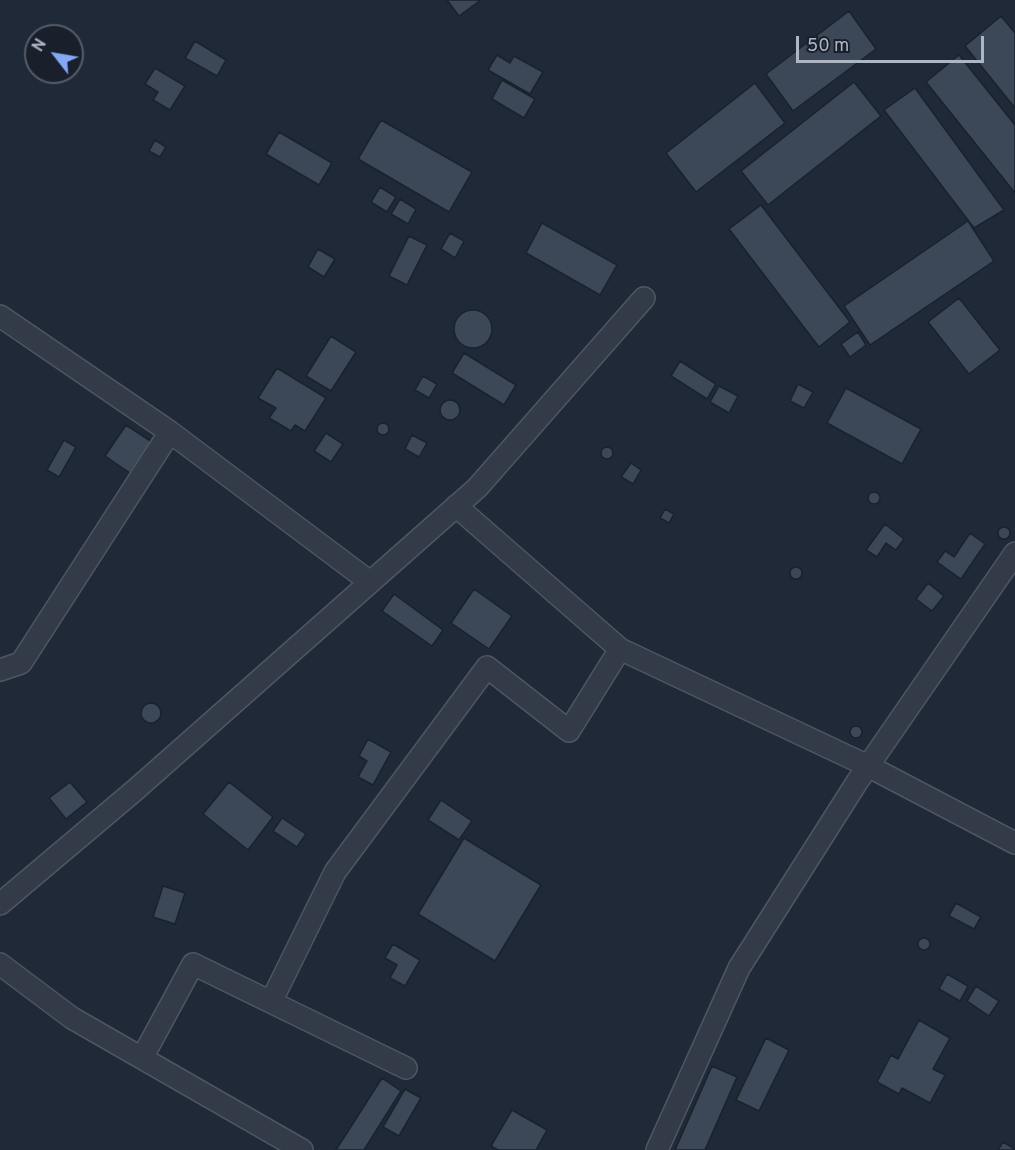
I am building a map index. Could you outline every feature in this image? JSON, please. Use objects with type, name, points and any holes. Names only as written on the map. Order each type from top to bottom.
[{"type":"street","points":[[0,904],[134,791],[477,488],[644,298]]},
{"type":"street","points":[[0,316],[170,432],[370,582]]},
{"type":"street","points":[[0,670],[21,663],[170,432]]},
{"type":"street","points":[[456,506],[620,649],[868,766],[1015,843]]},
{"type":"street","points":[[657,1150],[738,968],[868,766],[1015,553]]},
{"type":"street","points":[[271,1002],[335,872],[487,667],[569,731],[620,649]]},
{"type":"street","points":[[0,964],[72,1018],[302,1150]]},
{"type":"street","points":[[142,1058],[193,964],[406,1068]]},
{"type":"building","points":[[447,0],[481,0],[459,16]]},
{"type":"building","points":[[849,11],[876,49],[793,111],[766,74]]},
{"type":"building","points":[[1001,16],[1015,33],[1015,108],[965,46]]},
{"type":"building","points":[[195,41],[226,60],[217,76],[185,58]]},
{"type":"building","points":[[497,55],[510,63],[514,56],[543,72],[530,94],[488,70]]},
{"type":"building","points":[[959,55],[1015,125],[1015,193],[926,82]]},
{"type":"building","points":[[155,68],[185,86],[170,110],[153,100],[158,92],[145,84]]},
{"type":"building","points":[[502,80],[535,99],[524,118],[492,99]]},
{"type":"building","points":[[854,82],[881,116],[768,205],[741,171]]},
{"type":"building","points":[[755,83],[785,123],[696,192],[666,153]]},
{"type":"building","points":[[915,88],[1004,210],[974,228],[884,110]]},
{"type":"building","points":[[381,120],[472,172],[449,212],[358,159]]},
{"type":"building","points":[[279,132],[332,163],[319,185],[266,154]]},
{"type":"building","points":[[155,140],[166,147],[160,157],[149,151]]},
{"type":"building","points":[[380,187],[396,197],[387,212],[371,202]]},
{"type":"building","points":[[400,199],[416,209],[408,224],[391,214]]},
{"type":"building","points":[[761,205],[850,322],[819,347],[729,229]]},
{"type":"building","points":[[968,221],[994,261],[870,345],[844,306]]},
{"type":"building","points":[[542,223],[617,265],[600,295],[526,253]]},
{"type":"building","points":[[450,233],[464,241],[455,258],[441,249]]},
{"type":"building","points":[[409,236],[427,245],[407,285],[389,276]]},
{"type":"building","points":[[318,249],[335,259],[324,277],[308,267]]},
{"type":"building","points":[[959,298],[1000,350],[969,374],[928,322]]},
{"type":"building","points":[[473,310],[486,316],[492,329],[486,342],[473,348],[460,342],[454,329],[460,316]]},
{"type":"building","points":[[858,332],[866,345],[850,357],[841,344]]},
{"type":"building","points":[[331,336],[356,352],[331,391],[306,376]]},
{"type":"building","points":[[464,353],[516,385],[504,405],[452,373]]},
{"type":"building","points":[[680,361],[716,384],[707,399],[671,376]]},
{"type":"building","points":[[277,368],[326,398],[305,431],[295,425],[291,431],[269,418],[276,408],[258,398]]},
{"type":"building","points":[[423,376],[437,384],[429,398],[415,390]]},
{"type":"building","points":[[798,384],[813,392],[804,408],[790,401]]},
{"type":"building","points":[[719,386],[738,396],[729,413],[710,402]]},
{"type":"building","points":[[846,388],[921,429],[902,464],[827,423]]},
{"type":"building","points":[[446,400],[454,400],[460,406],[460,414],[454,420],[446,420],[440,414],[440,406]]},
{"type":"building","points":[[385,423],[389,429],[385,435],[381,435],[377,427]]},
{"type":"building","points":[[126,425],[152,442],[130,473],[105,456]]},
{"type":"building","points":[[326,433],[343,444],[331,462],[314,451]]},
{"type":"building","points":[[412,435],[427,443],[419,457],[405,449]]},
{"type":"building","points":[[64,440],[76,447],[59,477],[47,470]]},
{"type":"building","points":[[609,447],[613,453],[609,459],[605,459],[601,451]]},
{"type":"building","points":[[631,463],[641,470],[633,484],[621,477]]},
{"type":"building","points":[[876,492],[880,498],[876,504],[872,504],[868,496]]},
{"type":"building","points":[[665,509],[674,514],[669,523],[660,518]]},
{"type":"building","points":[[885,524],[904,539],[896,550],[886,543],[877,557],[866,550]]},
{"type":"building","points":[[1006,527],[1010,533],[1006,539],[1002,539],[998,531]]},
{"type":"building","points":[[970,533],[985,544],[961,579],[937,562],[945,551],[954,557]]},
{"type":"building","points":[[798,567],[802,573],[798,579],[794,579],[790,571]]},
{"type":"building","points":[[928,583],[944,596],[932,611],[916,599]]},
{"type":"building","points":[[474,589],[512,616],[489,649],[451,623]]},
{"type":"building","points":[[394,594],[443,630],[432,646],[382,611]]},
{"type":"building","points":[[151,703],[158,706],[161,713],[158,720],[151,723],[144,720],[141,713],[144,706]]},
{"type":"building","points":[[858,726],[862,732],[858,738],[854,738],[850,730]]},
{"type":"building","points":[[368,739],[391,752],[373,785],[358,777],[367,761],[359,756]]},
{"type":"building","points":[[70,782],[87,802],[66,819],[49,798]]},
{"type":"building","points":[[229,782],[273,817],[248,850],[203,814]]},
{"type":"building","points":[[441,800],[472,821],[459,840],[428,820]]},
{"type":"building","points":[[282,818],[306,834],[297,847],[273,831]]},
{"type":"building","points":[[464,838],[541,885],[495,961],[418,914]]},
{"type":"building","points":[[163,886],[185,893],[175,924],[153,917]]},
{"type":"building","points":[[956,903],[981,917],[974,929],[949,916]]},
{"type":"building","points":[[926,938],[930,944],[926,950],[922,950],[918,942]]},
{"type":"building","points":[[393,944],[420,960],[405,986],[390,978],[397,965],[385,958]]},
{"type":"building","points":[[947,974],[968,986],[960,1001],[939,989]]},
{"type":"building","points":[[976,986],[999,1001],[989,1016],[967,1001]]},
{"type":"building","points":[[919,1020],[950,1038],[933,1069],[945,1075],[930,1103],[902,1088],[899,1094],[877,1082],[891,1055],[898,1059]]},
{"type":"building","points":[[766,1038],[789,1050],[759,1111],[736,1100]]},
{"type":"building","points":[[712,1066],[737,1077],[705,1150],[675,1150]]},
{"type":"building","points":[[382,1078],[401,1091],[364,1150],[336,1150]]},
{"type":"building","points":[[405,1089],[421,1098],[399,1136],[383,1127]]},
{"type":"building","points":[[512,1110],[547,1130],[536,1150],[498,1150],[491,1146]]},
{"type":"building","points":[[1003,1142],[1015,1149],[1015,1150],[998,1150]]}]
